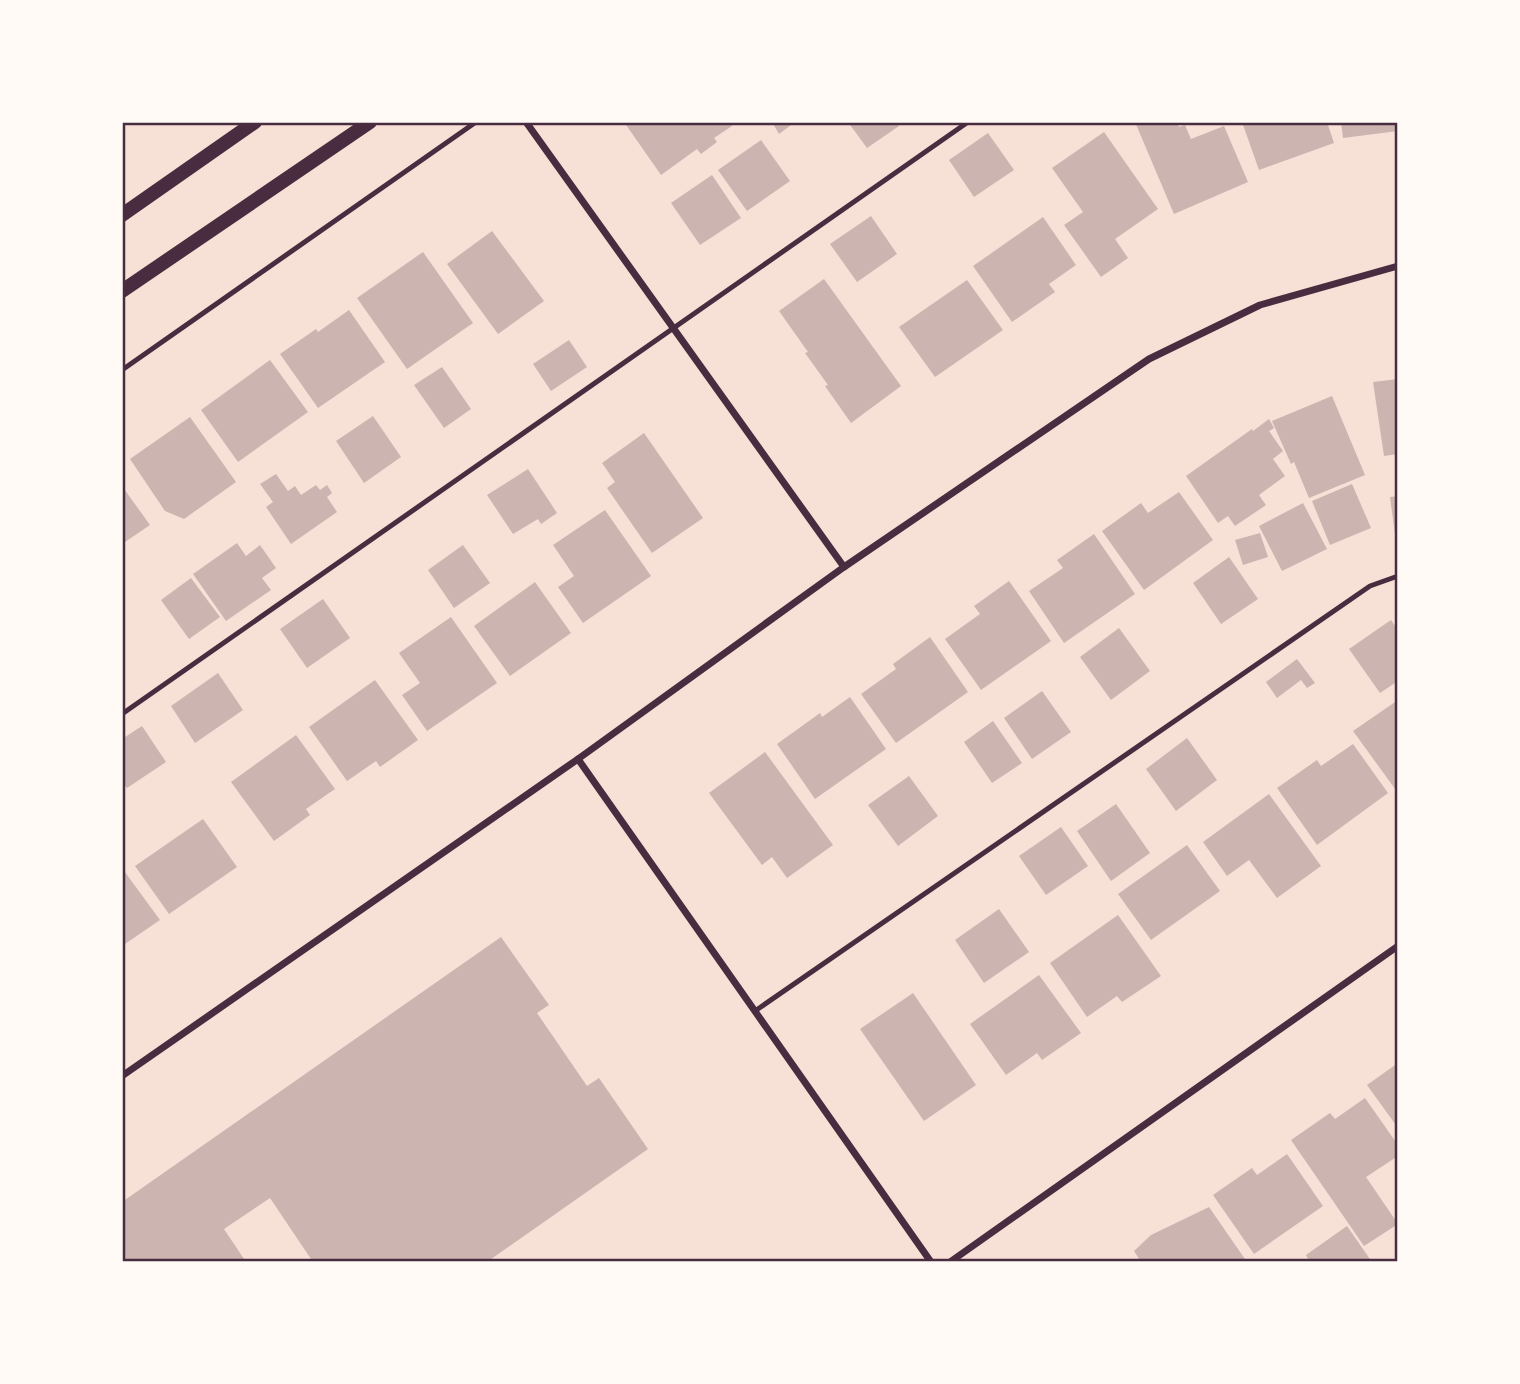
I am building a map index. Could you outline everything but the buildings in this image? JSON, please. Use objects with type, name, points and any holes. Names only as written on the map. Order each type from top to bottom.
[{"type":"main road","points":[[122,215],[255,122]]},
{"type":"main road","points":[[122,291],[370,122]]},
{"type":"street","points":[[526,122],[844,567]]},
{"type":"street","points":[[122,1076],[578,759],[844,567],[1149,359],[1260,305],[1398,266]]},
{"type":"street","points":[[578,759],[931,1262]]},
{"type":"street","points":[[950,1262],[1398,946]]},
{"type":"lane","points":[[122,370],[476,122]]},
{"type":"lane","points":[[122,714],[968,122]]},
{"type":"lane","points":[[755,1012],[1370,586],[1398,576]]}]
